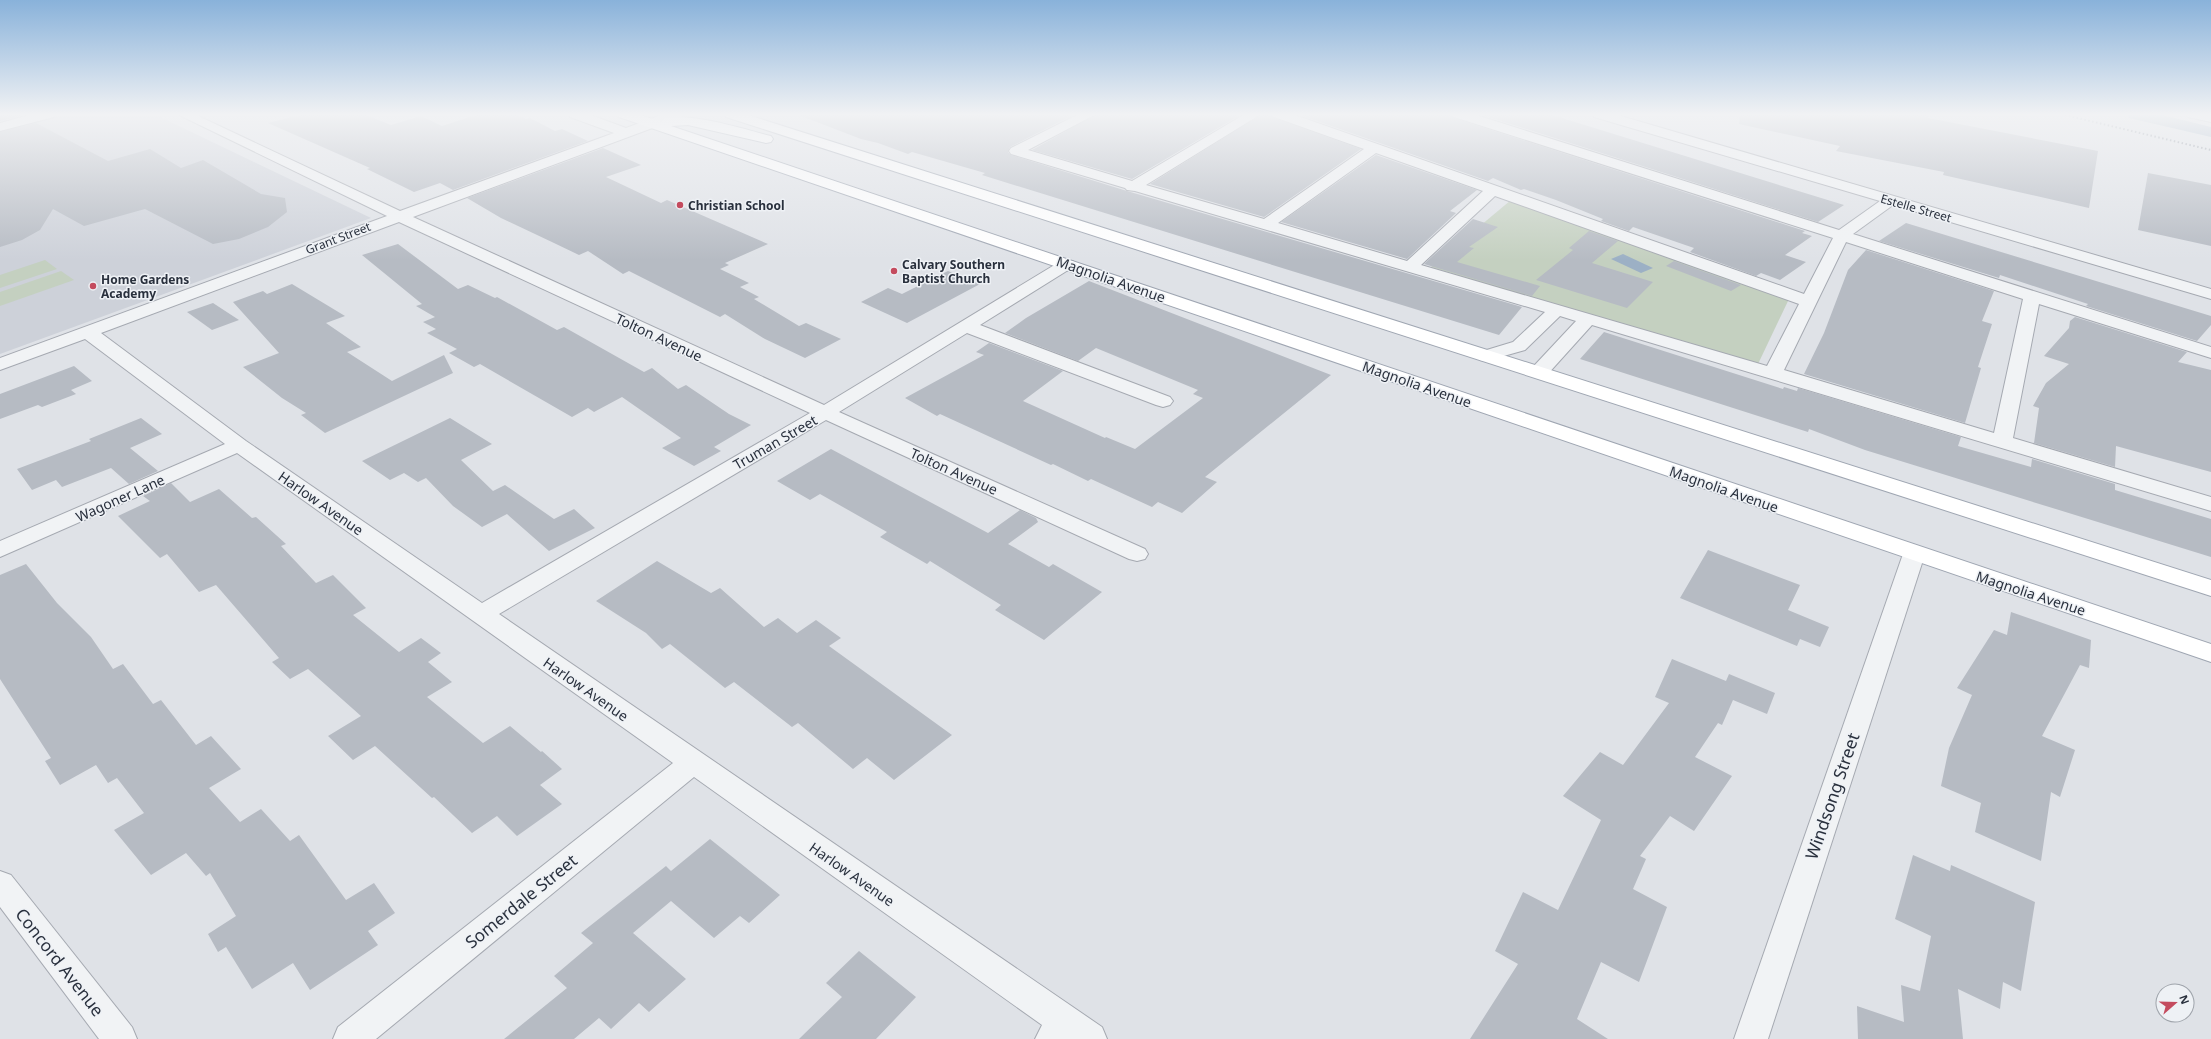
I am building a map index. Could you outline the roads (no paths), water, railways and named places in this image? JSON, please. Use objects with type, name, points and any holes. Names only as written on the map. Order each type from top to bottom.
[{"type":"main road","name":"Magnolia Avenue","points":[[766,162],[1914,554],[2211,653]]},
{"type":"main road","points":[[866,162],[928,177]]},
{"type":"main road","points":[[883,162],[2211,588]]},
{"type":"street","name":"Tolton Avenue","points":[[285,162],[824,413],[1137,554]]},
{"type":"street","name":"Grant Street","points":[[0,364],[545,162]]},
{"type":"street","points":[[1053,162],[1132,187],[1588,319],[2211,504]]},
{"type":"street","points":[[1132,187],[1173,162]]},
{"type":"street","points":[[1265,225],[1353,162]]},
{"type":"street","points":[[1415,162],[1810,302]]},
{"type":"street","points":[[1612,162],[2211,352]]},
{"type":"street","name":"Estelle Street","points":[[1764,162],[2211,294]]},
{"type":"street","points":[[1409,267],[1493,190]]},
{"type":"street","points":[[1773,374],[1842,235],[1891,200]]},
{"type":"street","name":"Truman Street","points":[[480,615],[824,413],[1067,264]]},
{"type":"street","points":[[2002,442],[2032,296]]},
{"type":"street","points":[[1486,356],[1519,346],[1556,310]]},
{"type":"street","points":[[1538,372],[1588,319]]},
{"type":"street","points":[[966,326],[1163,402]]},
{"type":"street","name":"Harlow Avenue","points":[[88,332],[239,445],[692,763],[1069,1033]]},
{"type":"street","name":"Wagoner Lane","points":[[0,550],[239,445]]},
{"type":"street","name":"Windsong Street","points":[[1750,1039],[1914,554]]},
{"type":"street","name":"Somerdale Street","points":[[350,1039],[692,763]]},
{"type":"street","name":"Concord Avenue","points":[[0,884],[120,1039]]},
{"type":"water","points":[[1623,254],[1653,268],[1641,273],[1611,259]]},
{"type":"place","name":"Christian School","points":[[680,205]]},
{"type":"place","name":"Calvary Southern Baptist Church","points":[[894,271]]},
{"type":"place","name":"Home Gardens Academy","points":[[93,286]]}]
